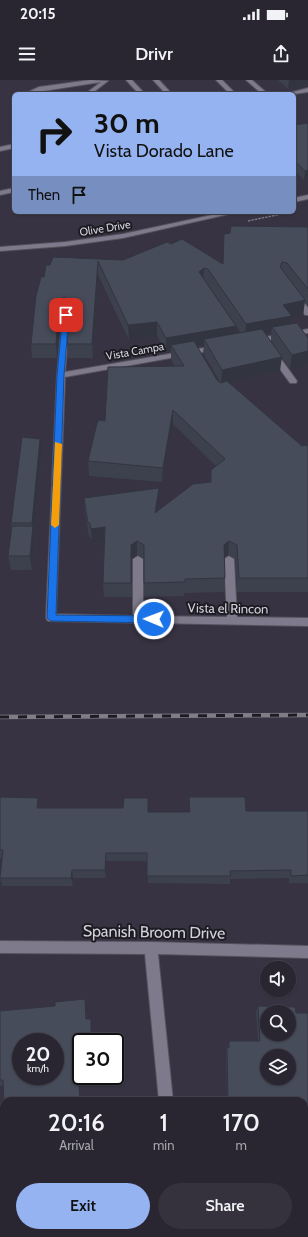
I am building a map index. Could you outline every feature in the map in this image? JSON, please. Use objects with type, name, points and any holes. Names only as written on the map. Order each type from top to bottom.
[{"type":"street","points":[[32,92],[39,89],[101,80]]},
{"type":"street","points":[[91,92],[106,80]]},
{"type":"street","points":[[129,80],[140,92]]},
{"type":"street","points":[[156,80],[167,92]]},
{"type":"street","points":[[219,80],[231,92]]},
{"type":"street","points":[[249,80],[263,92]]},
{"type":"street","points":[[296,92],[308,90]]},
{"type":"street","points":[[0,148],[12,146]]},
{"type":"street","points":[[0,193],[12,190]]},
{"type":"street","points":[[296,200],[308,197]]},
{"type":"street","name":"Olive Drive","points":[[0,249],[64,244],[123,236],[226,214]]},
{"type":"street","points":[[291,290],[308,312]]},
{"type":"street","points":[[61,375],[66,315]]},
{"type":"street","points":[[249,342],[308,331]]},
{"type":"street","points":[[263,339],[293,381]]},
{"type":"street","name":"Vista Campa","points":[[61,375],[197,354],[226,346]]},
{"type":"street","name":"Vista el Rincon","points":[[61,375],[51,618],[308,622]]},
{"type":"street","points":[[138,558],[138,619]]},
{"type":"street","points":[[229,559],[232,621]]},
{"type":"street","name":"Spanish Broom Drive","points":[[0,948],[151,948],[308,952]]},
{"type":"street","points":[[151,948],[166,1097]]},
{"type":"building","points":[[308,123],[308,170],[305,171],[296,162],[296,125]]},
{"type":"building","points":[[231,226],[308,227],[308,289],[287,263],[282,262],[280,267],[305,300],[283,305],[292,316],[246,324],[208,269],[204,268],[199,272],[236,326],[166,338],[157,322],[128,325],[98,261],[92,344],[67,344],[70,301],[64,297],[59,301],[56,344],[31,344],[36,296],[41,277],[44,277],[46,265],[50,265],[53,257],[123,260],[167,242],[171,244],[182,239],[223,264],[224,234],[230,233]]},
{"type":"building","points":[[297,323],[308,338],[308,351],[292,355],[272,327]]},
{"type":"building","points":[[262,329],[282,357],[222,370],[204,339]]},
{"type":"building","points":[[194,341],[217,380],[221,383],[227,381],[302,446],[308,445],[308,578],[239,578],[237,545],[229,541],[224,545],[225,578],[185,579],[185,582],[144,583],[144,545],[137,541],[131,545],[131,583],[103,583],[105,527],[91,529],[90,523],[88,523],[84,498],[159,488],[155,513],[193,484],[211,482],[211,470],[225,459],[173,410],[163,468],[88,461],[97,423],[99,420],[105,421],[108,367],[184,366],[171,345]]},
{"type":"building","points":[[22,437],[40,439],[32,523],[11,523]]},
{"type":"building","points":[[12,526],[33,526],[30,556],[8,556]]},
{"type":"building","points":[[0,797],[38,798],[37,808],[123,808],[124,798],[148,798],[148,812],[190,812],[189,797],[245,797],[246,811],[308,811],[308,875],[291,876],[291,870],[230,871],[231,876],[147,876],[147,853],[106,853],[105,870],[72,870],[71,878],[0,878],[3,850],[0,850]]},
{"type":"building","points":[[85,999],[86,1019],[91,1019],[91,1033],[72,1033],[72,1085],[79,1085],[80,1097],[4,1097],[3,1080],[0,1080],[0,1011],[55,1006],[55,1002]]},
{"type":"building","points":[[258,1006],[260,1006],[260,1041]]},
{"type":"building","points":[[296,1013],[308,1013],[308,1097],[228,1097],[227,1047],[229,1048],[229,1041],[296,1041]]},
{"type":"railway","points":[[0,717],[308,715]]},
{"type":"slow traffic","points":[[55,525],[58,444]]},
{"type":"route","points":[[66,315],[61,375],[51,618],[154,619]]}]
